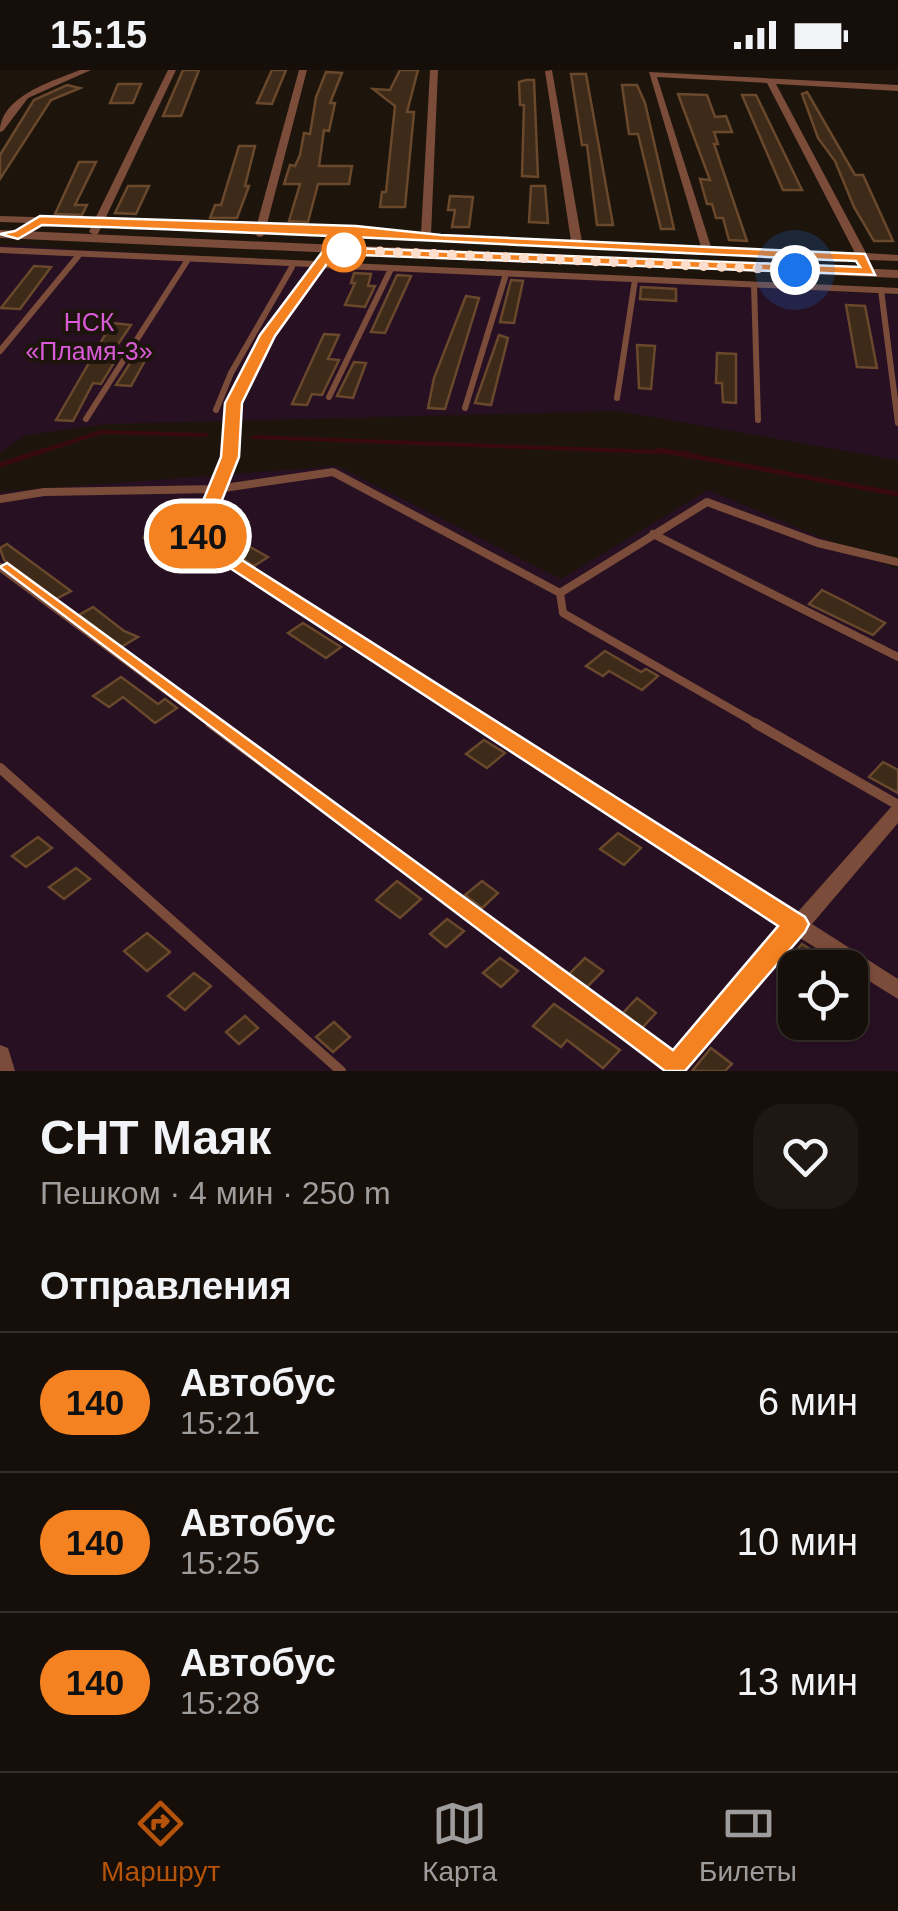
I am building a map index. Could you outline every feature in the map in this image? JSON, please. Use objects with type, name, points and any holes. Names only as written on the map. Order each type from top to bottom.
[{"type":"street","points":[[0,128],[26,96],[87,70]]},
{"type":"street","points":[[90,240],[172,70]]},
{"type":"street","points":[[252,247],[262,229],[303,70]]},
{"type":"street","points":[[426,237],[434,70]]},
{"type":"street","points":[[549,70],[577,245]]},
{"type":"street","points":[[707,250],[652,74],[898,88]]},
{"type":"street","points":[[771,83],[870,272]]},
{"type":"street","points":[[0,219],[356,230],[577,245],[898,258]]},
{"type":"street","points":[[0,234],[898,274]]},
{"type":"street","points":[[0,250],[292,267],[898,291]]},
{"type":"street","points":[[330,250],[267,335],[234,403],[230,457],[197,540],[898,990]]},
{"type":"street","points":[[675,1070],[898,808]]},
{"type":"street","points":[[0,1054],[4,1071]]},
{"type":"lane","points":[[18,235],[40,220]]},
{"type":"lane","points":[[0,351],[79,255]]},
{"type":"lane","points":[[86,419],[187,261]]},
{"type":"lane","points":[[216,410],[231,373],[292,267]]},
{"type":"lane","points":[[329,397],[391,268]]},
{"type":"lane","points":[[465,408],[506,274]]},
{"type":"lane","points":[[617,398],[636,280]]},
{"type":"lane","points":[[754,285],[758,420]]},
{"type":"lane","points":[[881,290],[898,424]]},
{"type":"lane","points":[[0,499],[44,492],[217,489],[333,472],[560,593]]},
{"type":"lane","points":[[560,593],[706,502],[818,544],[898,562]]},
{"type":"lane","points":[[653,534],[898,657]]},
{"type":"lane","points":[[0,567],[675,1070]]},
{"type":"lane","points":[[560,593],[563,613],[898,808]]},
{"type":"lane","points":[[0,768],[341,1071]]},
{"type":"green space","name":"НСК «Пламя-3»","points":[[0,245],[898,295],[898,460],[618,411],[106,424],[26,435],[0,453]]},
{"type":"green space","points":[[337,466],[561,579],[708,490],[898,570],[898,1071],[0,1071],[0,492]]},
{"type":"building","points":[[183,70],[199,70],[181,116],[163,116]]},
{"type":"building","points":[[272,70],[286,70],[272,104],[257,103]]},
{"type":"building","points":[[400,70],[418,70],[407,112],[414,112],[405,207],[380,207],[382,192],[386,192],[395,106],[373,89],[390,90]]},
{"type":"building","points":[[326,72],[342,73],[330,103],[335,103],[329,131],[324,130],[319,166],[352,166],[349,184],[318,184],[308,222],[289,221],[300,184],[284,184],[290,165],[295,166],[300,155],[304,133],[310,134],[316,97]]},
{"type":"building","points":[[571,74],[586,74],[613,225],[597,225],[587,145],[582,145]]},
{"type":"building","points":[[534,80],[538,177],[522,176],[524,105],[520,105],[519,82]]},
{"type":"building","points":[[118,84],[141,84],[133,103],[110,103]]},
{"type":"building","points":[[67,85],[80,88],[51,100],[0,179],[0,155],[34,100]]},
{"type":"building","points":[[622,85],[637,85],[645,103],[674,229],[661,229],[638,134],[629,134]]},
{"type":"building","points":[[807,92],[855,175],[863,175],[893,241],[874,241],[854,207],[835,161],[818,138],[802,94]]},
{"type":"building","points":[[678,94],[707,95],[715,117],[726,116],[732,132],[714,132],[718,144],[714,144],[747,241],[729,240],[723,218],[716,218],[712,204],[707,204],[700,179],[710,180]]},
{"type":"building","points":[[742,95],[756,95],[802,190],[783,190]]},
{"type":"building","points":[[239,146],[255,146],[245,186],[249,186],[237,218],[210,218],[215,205],[221,205]]},
{"type":"building","points":[[79,162],[96,162],[75,205],[87,205],[82,215],[55,214]]},
{"type":"building","points":[[128,186],[149,186],[136,214],[115,213]]},
{"type":"building","points":[[531,186],[545,186],[548,223],[529,222]]},
{"type":"building","points":[[450,196],[473,197],[469,227],[452,227],[455,210],[448,210]]},
{"type":"building","points":[[34,266],[51,267],[20,309],[1,308]]},
{"type":"building","points":[[354,273],[371,274],[368,286],[375,286],[365,307],[345,305],[355,283],[351,283]]},
{"type":"building","points":[[397,275],[411,276],[385,333],[371,332]]},
{"type":"building","points":[[511,280],[523,281],[514,323],[500,322]]},
{"type":"building","points":[[641,287],[676,289],[676,301],[640,299]]},
{"type":"building","points":[[466,296],[479,298],[445,409],[428,408],[434,378]]},
{"type":"building","points":[[846,305],[865,306],[877,368],[857,367]]},
{"type":"building","points":[[112,323],[131,325],[112,353],[120,353],[101,384],[93,383],[73,421],[56,420]]},
{"type":"building","points":[[324,334],[339,335],[328,359],[339,360],[322,395],[312,394],[307,405],[292,404]]},
{"type":"building","points":[[499,335],[508,338],[491,405],[475,403]]},
{"type":"building","points":[[637,345],[655,346],[651,389],[639,388]]},
{"type":"building","points":[[717,353],[736,354],[736,403],[723,402],[722,383],[716,383]]},
{"type":"building","points":[[136,354],[148,355],[131,386],[116,385]]},
{"type":"building","points":[[354,362],[366,363],[353,398],[337,396]]},
{"type":"building","points":[[158,530],[211,558],[191,571],[144,538]]},
{"type":"building","points":[[223,531],[268,557],[254,566],[211,538]]},
{"type":"building","points":[[7,544],[71,591],[56,599],[4,560],[0,548]]},
{"type":"building","points":[[822,590],[885,623],[873,635],[809,604]]},
{"type":"building","points":[[93,607],[138,637],[121,647],[79,615]]},
{"type":"building","points":[[303,623],[341,647],[326,658],[288,633]]},
{"type":"building","points":[[605,651],[641,672],[646,669],[658,676],[642,690],[609,671],[603,676],[586,666]]},
{"type":"building","points":[[121,677],[158,704],[165,699],[177,708],[155,723],[123,697],[109,707],[93,696]]},
{"type":"building","points":[[484,740],[505,753],[487,768],[466,754]]},
{"type":"building","points":[[883,762],[898,770],[898,793],[869,777]]},
{"type":"building","points":[[618,833],[641,848],[624,865],[600,849]]},
{"type":"building","points":[[38,837],[52,848],[26,867],[12,856]]},
{"type":"building","points":[[76,868],[90,879],[64,899],[49,887]]},
{"type":"building","points":[[397,881],[421,899],[400,918],[376,900]]},
{"type":"building","points":[[482,881],[498,893],[482,908],[465,895]]},
{"type":"building","points":[[447,919],[464,931],[446,947],[430,934]]},
{"type":"building","points":[[147,933],[170,952],[147,971],[124,951]]},
{"type":"building","points":[[500,958],[518,971],[501,987],[483,973]]},
{"type":"building","points":[[585,958],[603,971],[587,987],[569,974]]},
{"type":"building","points":[[194,973],[211,986],[185,1010],[168,996]]},
{"type":"building","points":[[637,998],[656,1013],[640,1030],[621,1015]]},
{"type":"building","points":[[554,1004],[620,1050],[603,1068],[567,1040],[561,1047],[533,1026]]},
{"type":"building","points":[[245,1016],[258,1028],[239,1044],[226,1032]]},
{"type":"building","points":[[334,1022],[350,1037],[333,1052],[316,1037]]},
{"type":"building","points":[[711,1048],[732,1064],[725,1071],[692,1071]]},
{"type":"waterway","points":[[37,453],[101,432],[206,435]]},
{"type":"waterway","points":[[253,437],[672,452]]},
{"type":"waterway","points":[[0,465],[45,450]]},
{"type":"waterway","points":[[659,450],[672,452]]},
{"type":"waterway","points":[[672,452],[688,453]]},
{"type":"waterway","points":[[672,452],[898,494]]},
{"type":"bus line","name":"140","points":[[0,234],[18,235],[40,220],[356,230],[441,240],[860,256],[870,272],[330,250],[267,335],[234,403],[230,457],[197,540],[796,924],[675,1068],[0,567]]},
{"type":"route","points":[[344,250],[795,270]]}]
